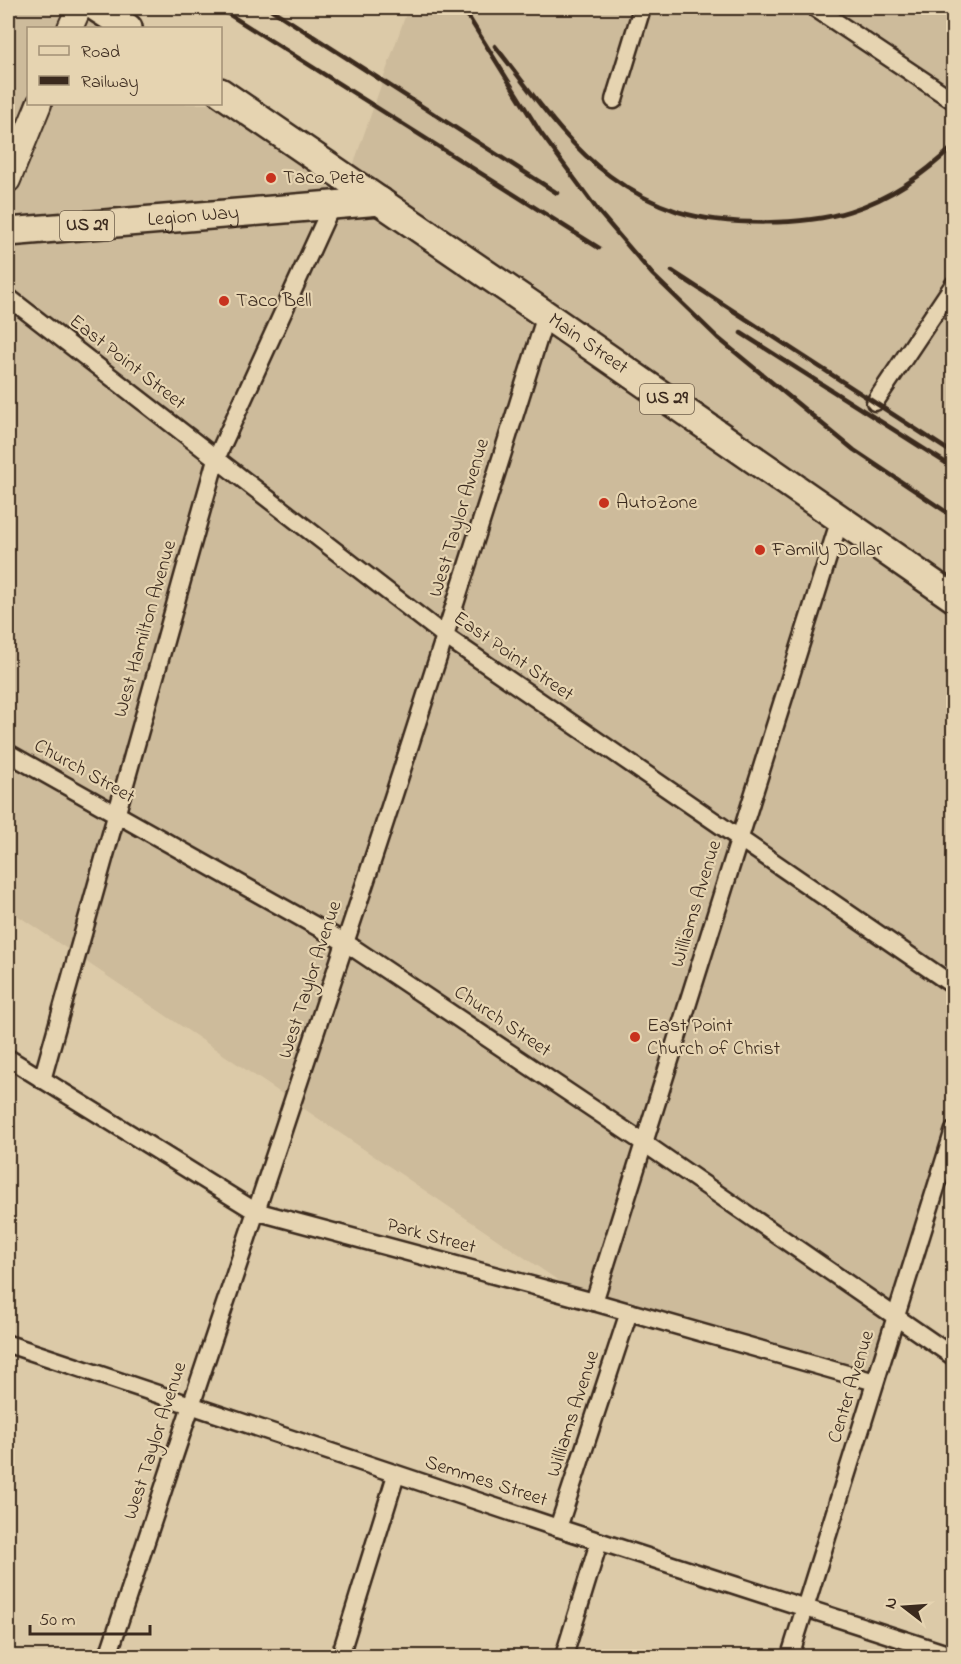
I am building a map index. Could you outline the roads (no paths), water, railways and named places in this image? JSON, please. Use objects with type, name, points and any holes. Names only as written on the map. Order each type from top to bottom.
[{"type":"main road","points":[[70,27],[79,8]]},
{"type":"main road","points":[[97,8],[126,27]]},
{"type":"main road","name":"Main Street","points":[[222,93],[954,598]]},
{"type":"main road","points":[[8,180],[39,105]]},
{"type":"main road","name":"Legion Way","points":[[8,232],[380,201]]},
{"type":"street","points":[[614,100],[642,8]]},
{"type":"street","points":[[815,8],[954,101]]},
{"type":"street","name":"West Hamilton Avenue","points":[[42,1080],[216,459],[332,205]]},
{"type":"street","points":[[874,402],[954,284]]},
{"type":"street","name":"East Point Street","points":[[8,297],[446,636],[954,986]]},
{"type":"street","name":"West Taylor Avenue","points":[[108,1656],[346,943],[446,636],[546,315]]},
{"type":"street","name":"Williams Avenue","points":[[594,1302],[840,519]]},
{"type":"street","name":"Church Street","points":[[8,753],[346,943],[644,1143],[954,1357]]},
{"type":"street","name":"Park Street","points":[[8,1058],[255,1211],[594,1302],[875,1383]]},
{"type":"street","name":"Center Avenue","points":[[790,1656],[954,1130]]},
{"type":"street","name":"Williams Avenue","points":[[558,1528],[629,1312]]},
{"type":"street","name":"Semmes Street","points":[[8,1344],[599,1542],[954,1656]]},
{"type":"street","points":[[340,1656],[396,1475]]},
{"type":"street","points":[[564,1656],[599,1542]]},
{"type":"railway","points":[[219,8],[599,248]]},
{"type":"railway","points":[[269,8],[557,193]]},
{"type":"railway","points":[[463,8],[540,132],[599,212],[653,275],[718,338],[854,450],[954,517]]},
{"type":"railway","points":[[495,46],[548,115],[593,162],[618,182],[643,197],[670,209],[698,217],[741,222],[788,222],[850,211],[865,206],[906,184],[954,146]]},
{"type":"railway","points":[[672,271],[954,454]]},
{"type":"railway","points":[[741,333],[954,468]]},
{"type":"place","name":"Taco Pete","points":[[271,178]]},
{"type":"place","name":"Taco Bell","points":[[224,301]]},
{"type":"place","name":"AutoZone","points":[[604,503]]},
{"type":"place","name":"Family Dollar","points":[[760,550]]},
{"type":"place","name":"East Point Church of Christ","points":[[635,1037]]}]
